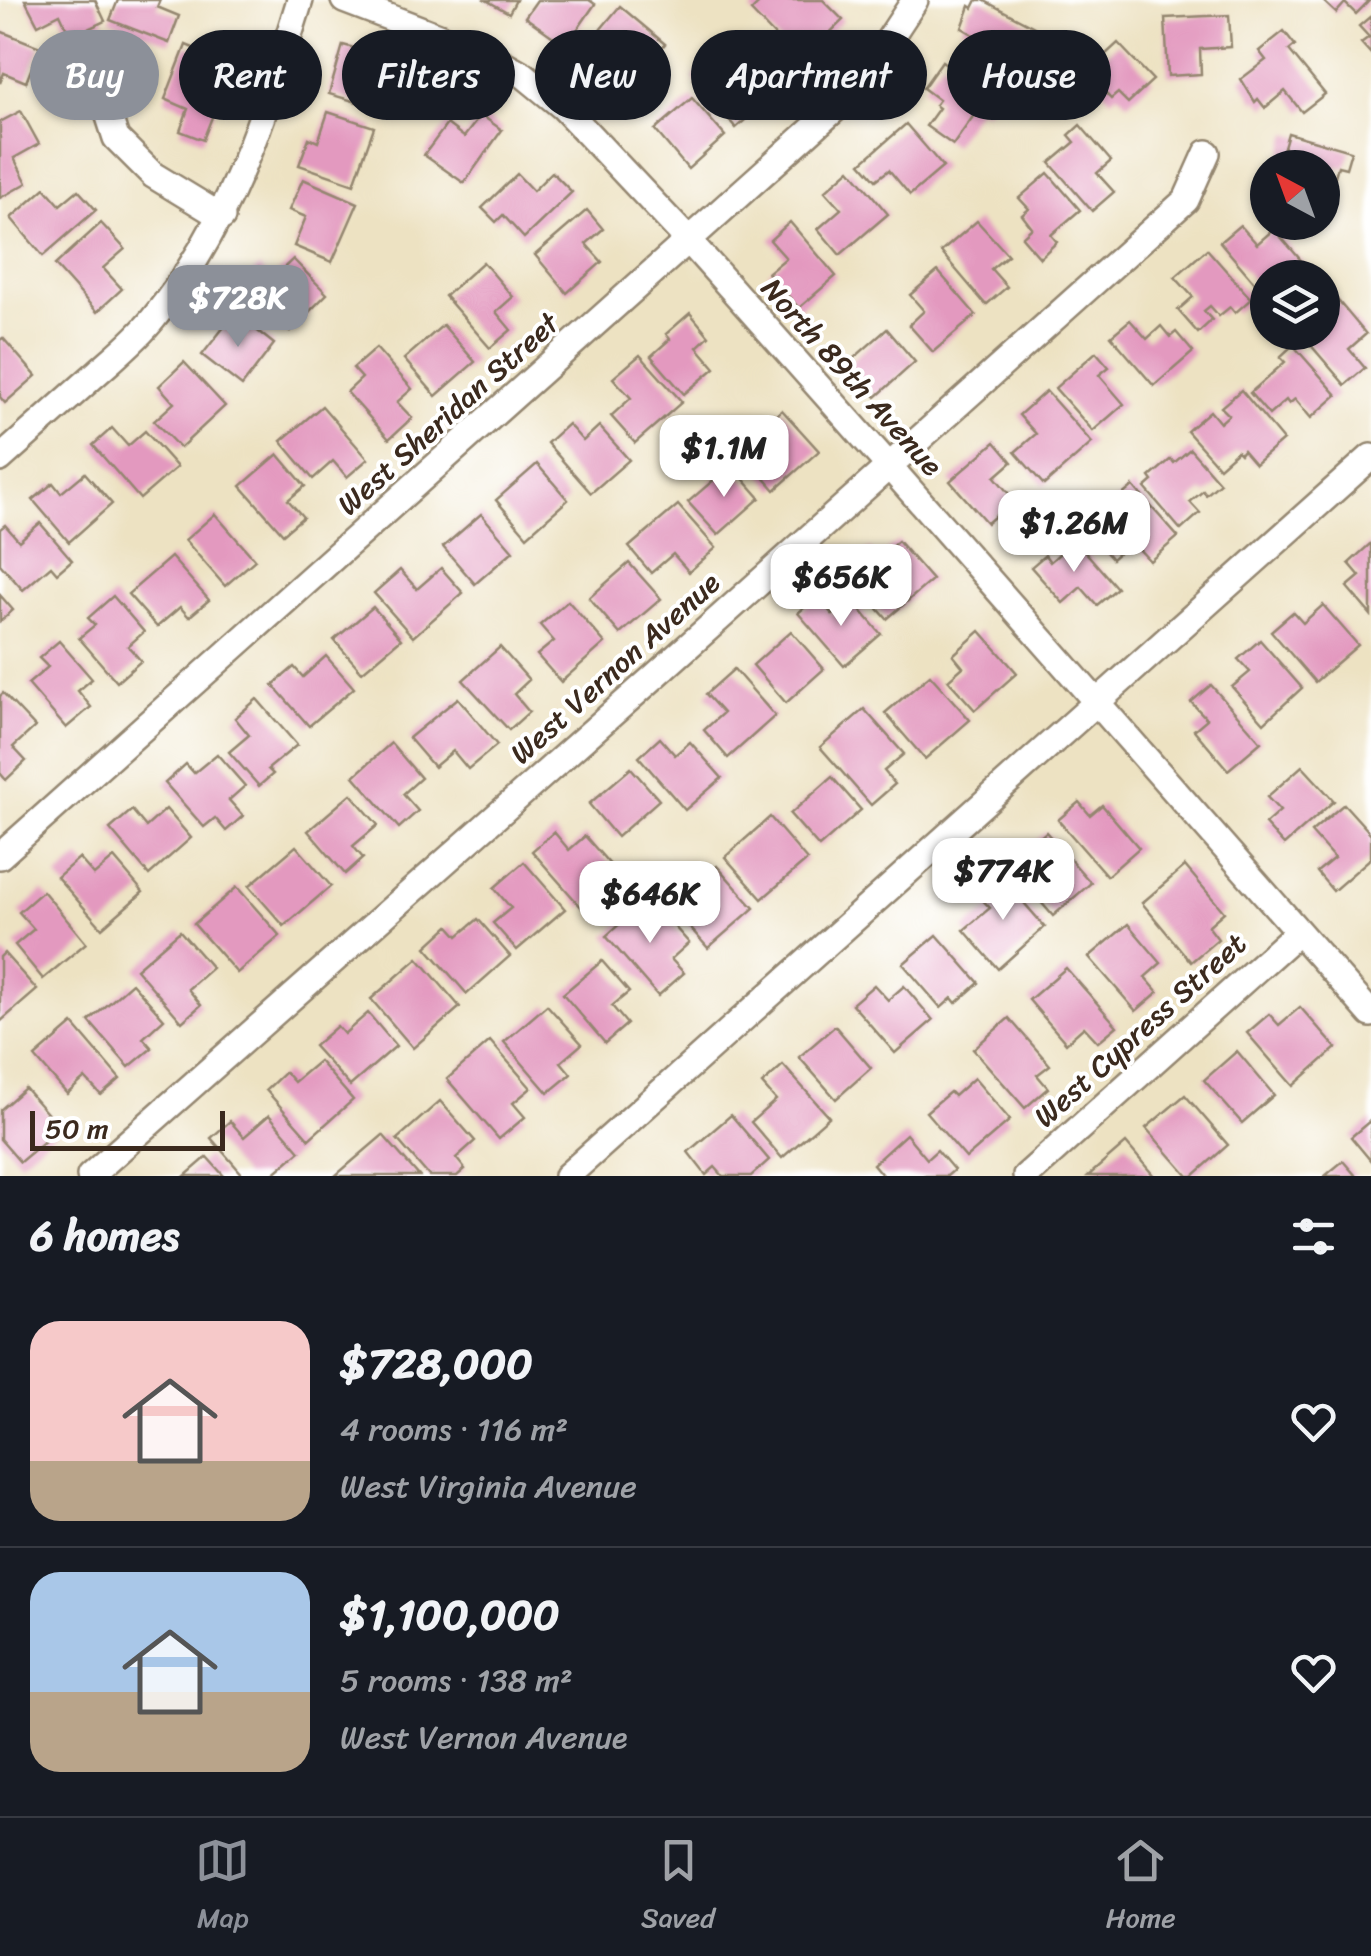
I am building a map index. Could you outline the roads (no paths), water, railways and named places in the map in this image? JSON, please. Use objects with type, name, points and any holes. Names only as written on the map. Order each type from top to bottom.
[{"type":"street","points":[[0,460],[153,320],[222,217],[270,98],[300,0]]},
{"type":"street","name":"North 89th Avenue","points":[[344,0],[457,40],[524,75],[595,139],[1371,1014]]},
{"type":"street","name":"West Sheridan Street","points":[[0,856],[855,92],[915,0]]},
{"type":"street","points":[[110,120],[116,138],[152,175],[222,217]]},
{"type":"street","name":"West Vernon Avenue","points":[[90,1176],[1186,200],[1207,153]]},
{"type":"street","points":[[567,1176],[1371,457]]},
{"type":"street","name":"West Cypress Street","points":[[1026,1176],[1298,932]]}]
